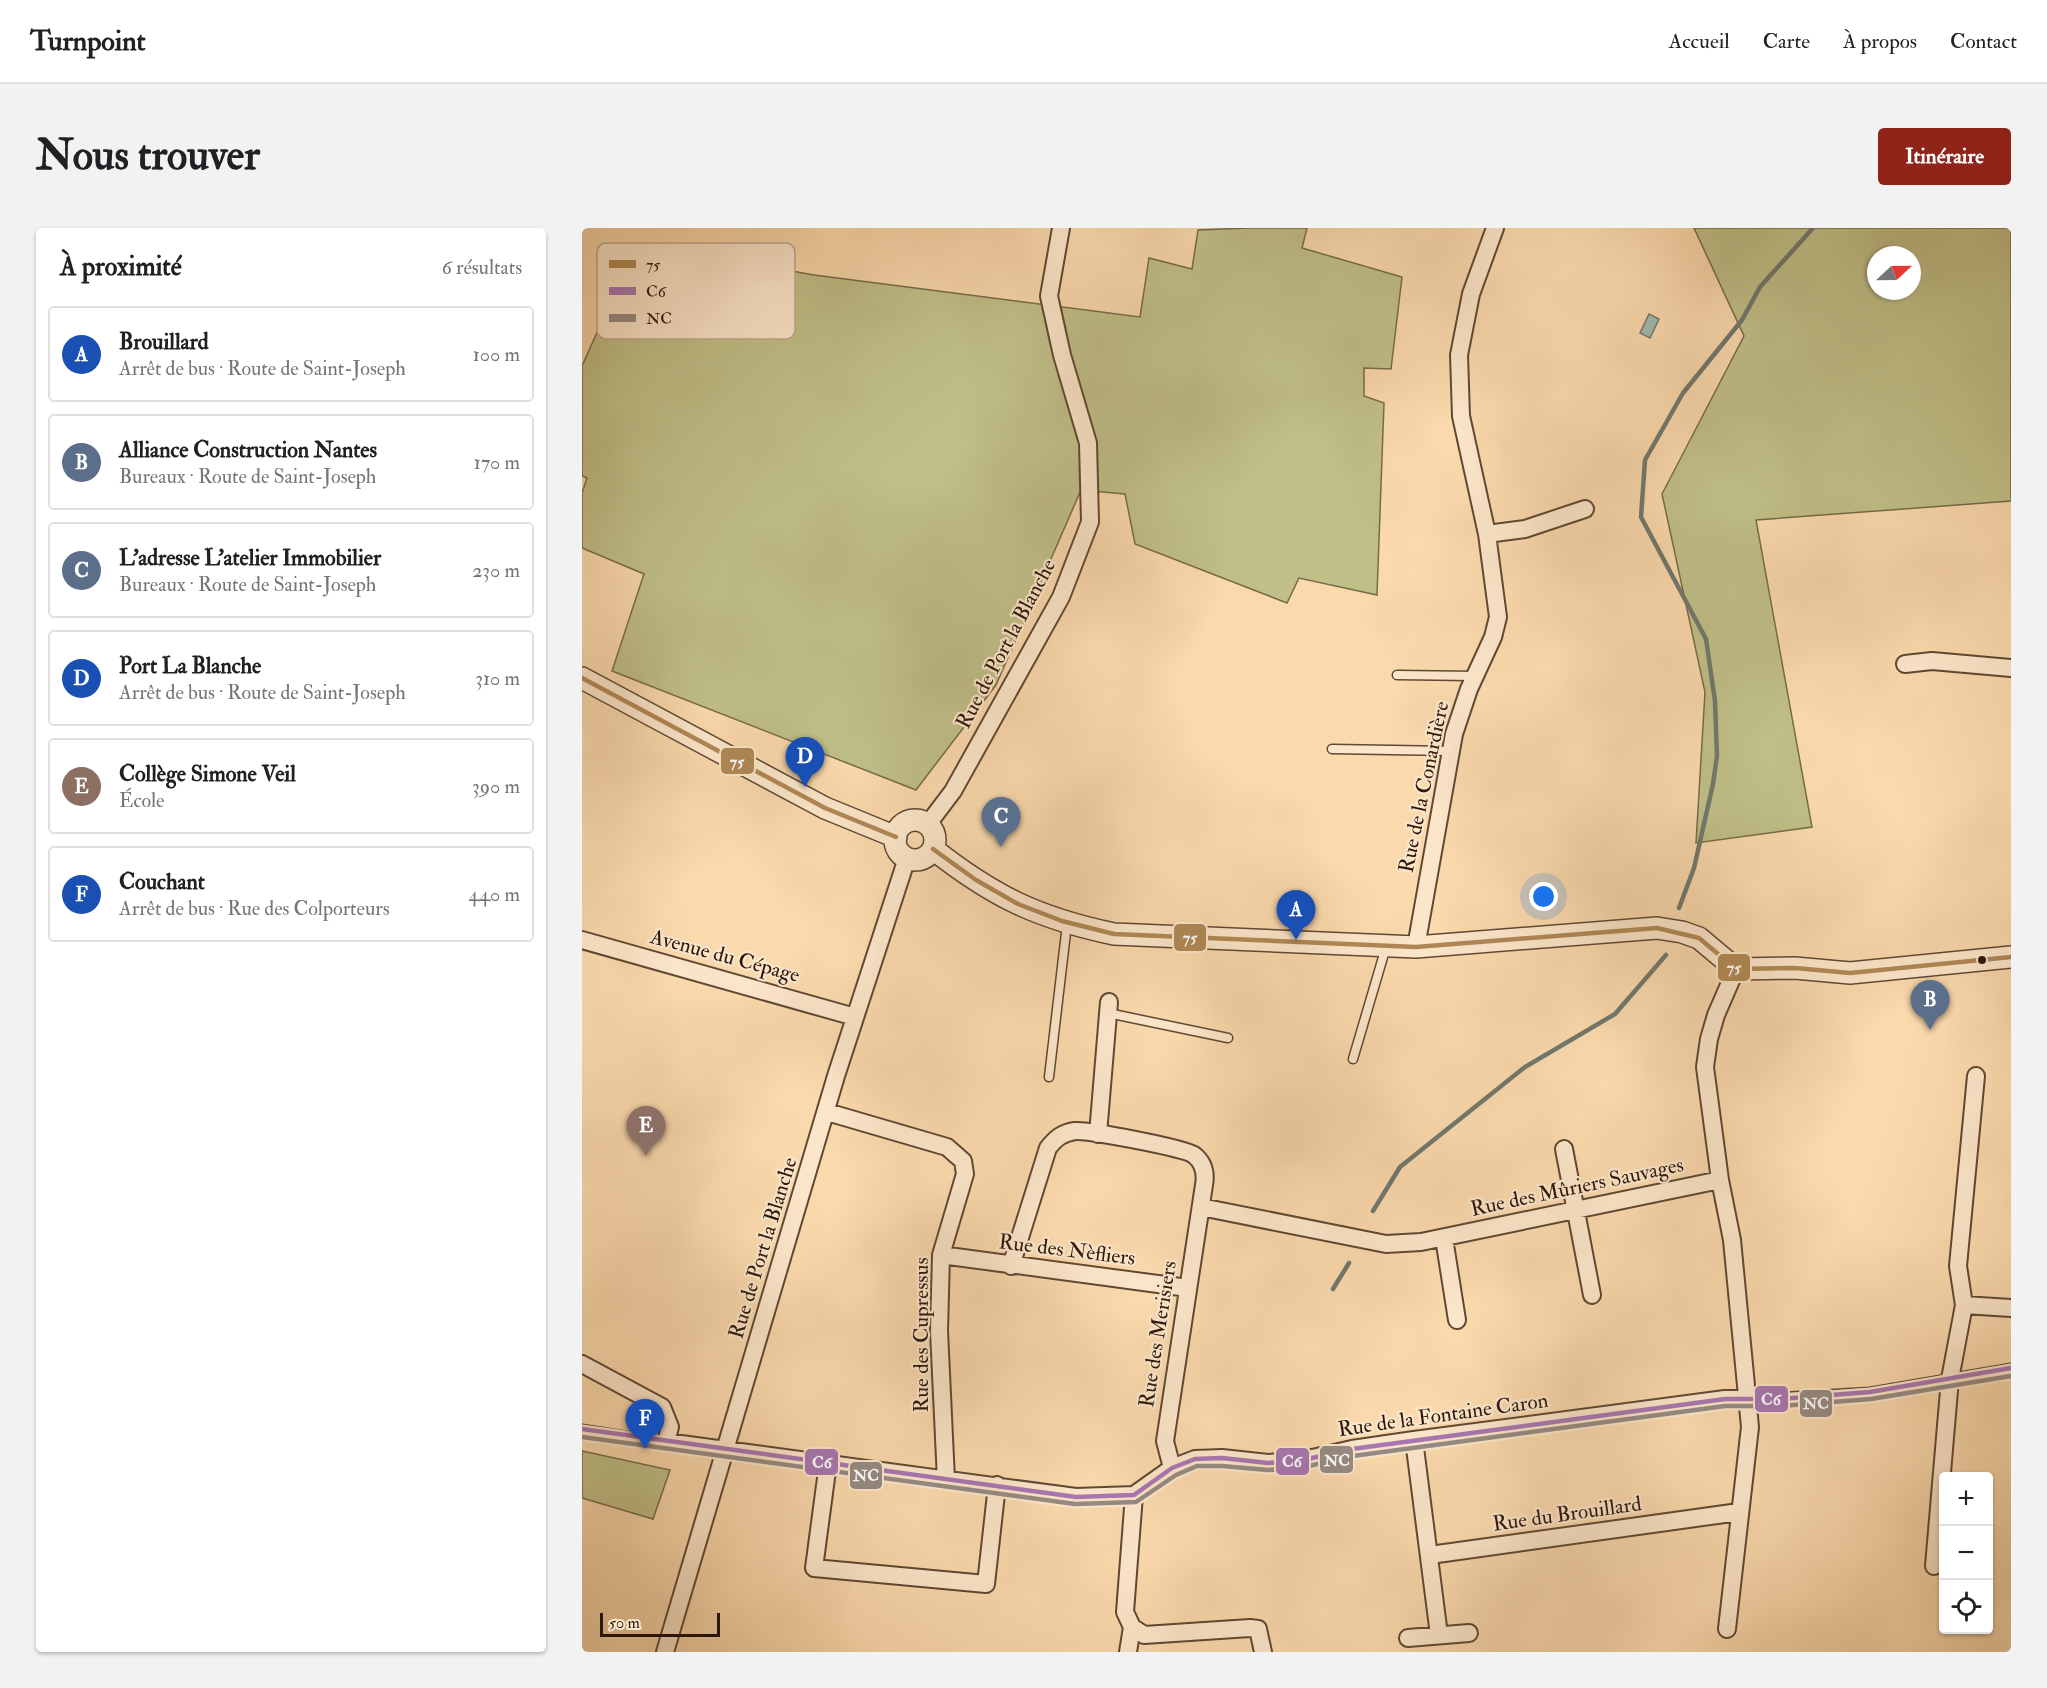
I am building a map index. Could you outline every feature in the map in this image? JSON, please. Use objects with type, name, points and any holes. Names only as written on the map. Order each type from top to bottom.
[{"type":"street","name":"Rue de Port la Blanche","points":[[928,824],[952,791],[1061,597],[1090,522],[1088,442],[1062,355],[1049,296],[1061,228]]},
{"type":"street","name":"Rue de la Conardière","points":[[1416,947],[1454,734],[1475,676],[1493,637],[1498,617],[1488,534],[1461,416],[1459,355],[1471,294],[1495,228]]},
{"type":"street","points":[[1488,534],[1525,529],[1585,509]]},
{"type":"street","points":[[1905,664],[1932,661],[2011,668]]},
{"type":"street","points":[[582,678],[825,808],[896,837]]},
{"type":"street","points":[[918,820],[928,824],[935,838],[933,849],[922,858],[907,858],[898,850],[896,837],[900,827],[908,821],[918,820]]},
{"type":"street","points":[[933,849],[959,870],[1002,898],[1067,924],[1114,934],[1416,947],[1657,928],[1683,932],[1699,939],[1736,969],[1795,968],[1850,973],[2011,957]]},
{"type":"street","name":"Rue de Port la Blanche","points":[[665,1652],[826,1112],[907,858]]},
{"type":"street","name":"Avenue du Cépage","points":[[582,940],[855,1017]]},
{"type":"street","points":[[1727,1629],[1750,1427],[1732,1240],[1720,1180],[1705,1067],[1709,1039],[1716,1015],[1736,969]]},
{"type":"street","points":[[1098,1134],[1109,1008]]},
{"type":"street","points":[[1934,1566],[1950,1379],[1964,1305],[1958,1266],[1976,1076]]},
{"type":"street","name":"Rue des Cupressus","points":[[826,1112],[947,1147],[959,1155],[965,1174],[941,1255],[939,1331],[946,1480]]},
{"type":"street","points":[[1011,1266],[1048,1148],[1057,1136],[1075,1131],[1191,1153],[1204,1169],[1201,1207]]},
{"type":"street","points":[[1564,1149],[1592,1295]]},
{"type":"street","name":"Rue des Mûriers Sauvages","points":[[1201,1207],[1386,1244],[1444,1238],[1720,1180]]},
{"type":"street","name":"Rue des Merisiers","points":[[1172,1468],[1165,1441],[1201,1207]]},
{"type":"street","points":[[1444,1238],[1457,1320]]},
{"type":"street","name":"Rue des Nèfliers","points":[[941,1255],[1188,1288]]},
{"type":"street","points":[[1964,1305],[2011,1308]]},
{"type":"street","points":[[582,1364],[662,1407],[670,1427],[666,1442],[1076,1497],[1134,1495],[1125,1612],[1131,1626],[1128,1652]]},
{"type":"street","name":"Rue de la Fontaine Caron","points":[[1134,1495],[1172,1468],[1195,1459],[1268,1463],[1299,1461],[1352,1449],[1414,1440],[1725,1399],[1747,1399]]},
{"type":"street","points":[[1414,1440],[1439,1635]]},
{"type":"street","points":[[828,1463],[814,1568],[986,1584],[997,1485]]},
{"type":"street","name":"Rue du Brouillard","points":[[1430,1555],[1739,1512]]},
{"type":"street","points":[[1131,1626],[1144,1635],[1258,1629],[1263,1652]]},
{"type":"street","points":[[1408,1638],[1469,1633]]},
{"type":"lane","points":[[1397,675],[1475,676]]},
{"type":"lane","points":[[1332,748],[1451,751]]},
{"type":"lane","points":[[1049,1077],[1067,924]]},
{"type":"lane","points":[[1353,1059],[1386,946]]},
{"type":"lane","points":[[1109,1008],[1228,1038]]},
{"type":"lane","points":[[1747,1399],[1870,1392],[2011,1368]]},
{"type":"lane","points":[[582,1429],[666,1442]]},
{"type":"shaded area","points":[[1307,228],[1302,248],[1402,277],[1391,369],[1364,368],[1364,396],[1384,403],[1377,595],[1299,578],[1287,603],[1135,544],[1125,494],[1081,490],[996,685],[916,790],[612,671],[644,574],[582,548],[582,493],[587,478],[582,476],[582,366],[597,332],[597,339],[795,339],[795,272],[1140,317],[1149,258],[1192,269],[1198,230]]},
{"type":"shaded area","points":[[1694,228],[2011,228],[2011,501],[1756,520],[1812,827],[1696,843],[1705,692],[1662,494],[1744,336]]},
{"type":"shaded area","points":[[1649,314],[1659,319],[1650,338],[1640,333]]},
{"type":"shaded area","points":[[582,1451],[670,1470],[653,1519],[582,1498]]},
{"type":"waterway","points":[[1679,908],[1694,868],[1713,784],[1717,756],[1715,701],[1706,639],[1641,517],[1645,460],[1683,393],[1742,320],[1760,287],[1813,228]]},
{"type":"waterway","points":[[1373,1211],[1400,1167],[1525,1067],[1615,1014],[1666,955]]},
{"type":"waterway","points":[[1333,1289],[1349,1263]]},
{"type":"transit line","name":"75","points":[[582,678],[825,808],[896,837]]},
{"type":"transit line","name":"75","points":[[933,849],[976,880],[1018,904],[1062,921],[1114,934],[1416,947],[1657,928],[1699,938],[1736,969],[1795,968],[1850,973],[2011,957]]},
{"type":"transit line","name":"C6","points":[[582,1429],[1076,1497],[1134,1495],[1172,1468],[1195,1459],[1222,1458],[1268,1463],[1299,1461],[1352,1449],[1725,1399],[1780,1399],[1870,1392],[2011,1368]]},
{"type":"transit line","name":"NC","points":[[582,1437],[1075,1504],[1136,1502],[1176,1475],[1197,1466],[1268,1470],[1300,1468],[1353,1456],[1725,1406],[1781,1406],[1871,1399],[2011,1376]]},
{"type":"place","name":"Port La Blanche","points":[[805,787]]},
{"type":"place","name":"L'adresse L'atelier Immobilier","points":[[1001,847]]},
{"type":"place","name":"Brouillard","points":[[1296,940]]},
{"type":"place","name":"Alliance Construction Nantes","points":[[1930,1030]]},
{"type":"place","name":"Collège Simone Veil","points":[[646,1156]]},
{"type":"place","name":"Couchant","points":[[645,1449]]}]
